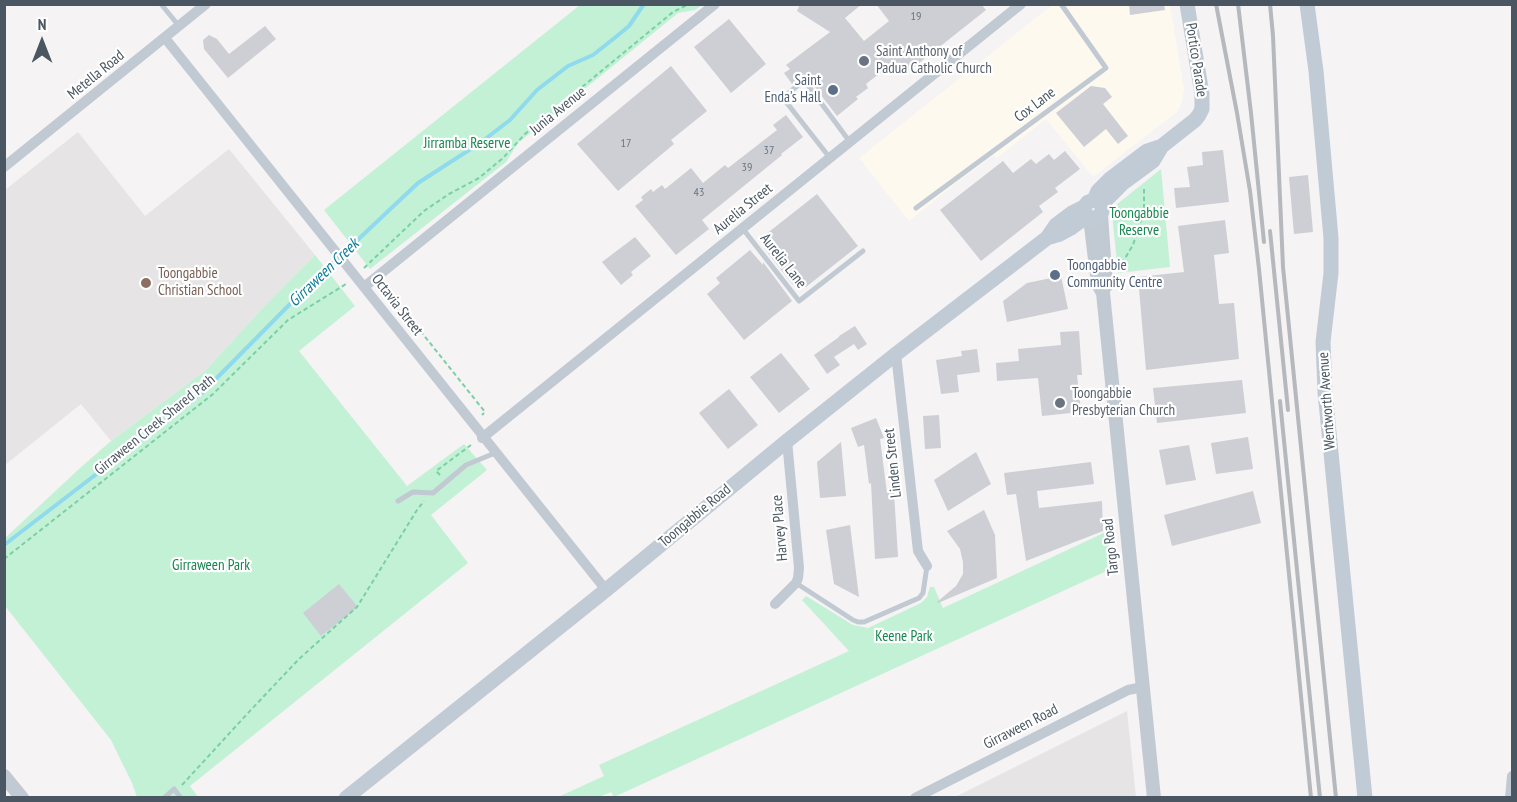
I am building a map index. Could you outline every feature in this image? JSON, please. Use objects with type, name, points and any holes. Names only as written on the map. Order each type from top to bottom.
[{"type":"main road","name":"Portico Parade","points":[[1187,4],[1203,101],[1199,115]]},
{"type":"main road","name":"Wentworth Avenue","points":[[1306,4],[1316,71],[1331,238],[1331,273],[1323,342],[1324,384],[1365,798]]},
{"type":"main road","name":"Toongabbie Road","points":[[346,798],[606,590],[787,441],[1047,238],[1056,225],[1072,213],[1093,210],[1123,183],[1153,161],[1162,146],[1199,115]]},
{"type":"street","name":"Metella Road","points":[[4,167],[206,4]]},
{"type":"street","name":"Junia Avenue","points":[[363,286],[715,4]]},
{"type":"street","name":"Aurelia Street","points":[[482,438],[1021,4]]},
{"type":"street","name":"Octavia Street","points":[[165,38],[348,266],[482,438],[606,590]]},
{"type":"street","name":"Targo Road","points":[[1093,210],[1107,284],[1103,293],[1154,798]]},
{"type":"street","name":"Linden Street","points":[[896,354],[918,551],[927,566]]},
{"type":"street","name":"Harvey Place","points":[[787,441],[799,568],[796,583]]},
{"type":"street","points":[[775,604],[796,583]]},
{"type":"street","name":"Girraween Road","points":[[915,798],[1128,690],[1143,687]]},
{"type":"street","points":[[4,776],[22,798]]},
{"type":"street","points":[[1510,798],[1512,777]]},
{"type":"lane","points":[[160,4],[179,26]]},
{"type":"lane","name":"Cox Lane","points":[[916,208],[1106,68],[1061,4]]},
{"type":"lane","points":[[830,158],[783,98],[804,80],[850,142]]},
{"type":"lane","name":"Aurelia Lane","points":[[742,229],[799,301],[863,251]]},
{"type":"lane","points":[[398,501],[413,492],[433,493],[466,465],[495,453]]},
{"type":"lane","points":[[796,583],[853,620],[864,622],[919,598],[923,593],[927,566]]},
{"type":"lane","points":[[164,798],[174,789],[181,798]]},
{"type":"path","points":[[365,267],[424,211],[479,178],[503,158],[525,134],[673,12],[688,4]]},
{"type":"path","points":[[1117,271],[1133,245],[1144,211],[1144,180]]},
{"type":"path","points":[[380,280],[485,412],[482,415]]},
{"type":"path","name":"Girraween Creek Shared Path","points":[[4,559],[213,394],[288,320],[346,284]]},
{"type":"path","points":[[445,482],[436,471],[471,444]]},
{"type":"path","points":[[176,791],[299,659],[357,607],[417,510],[433,493]]},
{"type":"shaded area","points":[[1052,5],[1170,5],[1184,89],[1177,112],[1093,177],[1046,119],[997,158],[994,155],[961,179],[909,221],[859,158]]},
{"type":"shaded area","name":"Toongabbie Christian School","points":[[78,132],[145,216],[229,149],[315,255],[206,370],[111,441],[81,404],[5,465],[5,190]]},
{"type":"shaded area","points":[[1127,711],[1136,797],[955,797]]},
{"type":"green space","name":"Jirramba Reserve","points":[[580,5],[702,5],[695,10],[678,13],[518,143],[506,162],[370,269],[324,210]]},
{"type":"green space","name":"Toongabbie Reserve","points":[[1161,169],[1170,267],[1118,273],[1112,214],[1116,205]]},
{"type":"green space","name":"Girraween Park","points":[[315,255],[355,306],[299,351],[407,486],[464,444],[487,470],[431,515],[468,563],[190,786],[198,797],[137,797],[111,740],[5,606],[4,539],[111,441],[206,370]]},
{"type":"green space","name":"Keene Park","points":[[1108,531],[1111,569],[614,797],[611,792],[599,797],[556,798],[604,776],[599,765],[849,651],[802,600],[806,596],[853,625],[868,628],[921,603],[927,597],[930,587],[934,587],[943,608]]},
{"type":"building","points":[[800,4],[862,4],[845,18],[864,41],[889,21],[876,4],[981,4],[986,10],[904,75],[894,62],[866,84],[868,88],[837,116],[805,75],[792,84],[784,73],[790,69],[786,65],[830,32],[797,11]]},
{"type":"building","points":[[1129,4],[1164,4],[1165,10],[1130,15]]},
{"type":"building","points":[[729,19],[766,64],[731,93],[694,47]]},
{"type":"building","points":[[265,26],[276,39],[228,78],[204,49],[203,40],[209,35],[217,39],[229,54]]},
{"type":"building","points":[[671,66],[707,111],[671,140],[674,144],[618,191],[577,144]]},
{"type":"building","points":[[1091,86],[1105,88],[1112,97],[1103,104],[1128,136],[1118,144],[1106,129],[1084,147],[1056,113]]},
{"type":"building","points":[[786,115],[803,137],[702,220],[709,229],[676,255],[635,206],[643,200],[641,197],[651,189],[653,192],[662,185],[665,189],[691,168],[703,183],[725,165],[728,168],[777,130],[773,125]]},
{"type":"building","points":[[1223,150],[1229,202],[1176,208],[1174,188],[1190,187],[1187,167],[1203,165],[1202,152]]},
{"type":"building","points":[[1065,151],[1080,169],[1055,188],[1058,192],[1039,206],[1043,212],[981,261],[940,210],[1003,161],[1013,173],[1031,159],[1036,164],[1049,154],[1054,160]]},
{"type":"building","points":[[1308,175],[1313,232],[1294,234],[1289,177]]},
{"type":"building","points":[[817,194],[858,246],[806,287],[793,285],[764,248],[765,235]]},
{"type":"building","points":[[1225,220],[1229,253],[1214,255],[1219,304],[1234,303],[1239,359],[1146,370],[1138,277],[1184,272],[1178,226]]},
{"type":"building","points":[[635,237],[651,256],[631,272],[633,275],[621,285],[602,262]]},
{"type":"building","points":[[750,250],[763,265],[763,262],[792,301],[744,340],[707,294],[720,283],[716,278]]},
{"type":"building","points":[[1061,276],[1068,309],[1007,322],[1003,301],[1027,283]]},
{"type":"building","points":[[855,326],[867,344],[858,350],[854,344],[834,357],[840,365],[827,374],[814,355]]},
{"type":"building","points":[[1079,331],[1082,375],[1077,375],[1081,412],[1042,416],[1038,378],[997,381],[996,363],[1019,361],[1018,349],[1061,345],[1060,332]]},
{"type":"building","points":[[977,349],[980,372],[957,375],[959,392],[941,394],[936,360],[962,356],[961,351]]},
{"type":"building","points":[[781,353],[810,389],[779,413],[750,377]]},
{"type":"building","points":[[1242,380],[1246,413],[1157,423],[1153,388]]},
{"type":"building","points":[[729,389],[758,425],[728,449],[699,413]]},
{"type":"building","points":[[939,415],[941,448],[925,449],[923,416]]},
{"type":"building","points":[[876,418],[884,438],[880,439],[887,493],[894,492],[898,557],[875,559],[871,483],[869,484],[864,445],[858,447],[851,428]]},
{"type":"building","points":[[1248,437],[1253,469],[1216,474],[1211,443]]},
{"type":"building","points":[[841,442],[846,496],[820,498],[817,462]]},
{"type":"building","points":[[1189,445],[1196,480],[1166,485],[1159,450]]},
{"type":"building","points":[[976,452],[991,484],[948,511],[934,480]]},
{"type":"building","points":[[1091,462],[1094,484],[1037,491],[1039,508],[1102,501],[1103,531],[1026,561],[1016,494],[1007,495],[1004,473]]},
{"type":"building","points":[[1253,491],[1261,523],[1172,546],[1164,515]]},
{"type":"building","points":[[984,510],[995,535],[997,578],[938,603],[956,586],[963,574],[960,549],[947,531]]},
{"type":"building","points":[[850,525],[859,597],[834,584],[826,530]]},
{"type":"building","points":[[339,584],[358,607],[321,636],[303,613]]},
{"type":"waterway","name":"Girraween Creek","points":[[4,545],[202,393],[295,299],[418,183],[480,143],[510,120],[537,90],[568,66],[593,55],[617,36],[629,26],[644,4]]},
{"type":"railway","points":[[1216,4],[1250,191],[1311,798]]},
{"type":"railway","points":[[1238,4],[1264,242]]},
{"type":"railway","points":[[1270,4],[1283,267],[1336,798]]},
{"type":"railway","points":[[1270,231],[1288,410]]},
{"type":"railway","points":[[1280,401],[1320,798]]},
{"type":"place","name":"Saint Anthony of Padua Catholic Church","points":[[864,61]]},
{"type":"place","name":"Saint Enda's Hall","points":[[833,90]]},
{"type":"place","name":"Toongabbie Community Centre","points":[[1055,275]]},
{"type":"place","name":"Toongabbie Christian School","points":[[146,283]]},
{"type":"place","name":"Toongabbie Presbyterian Church","points":[[1060,403]]}]
